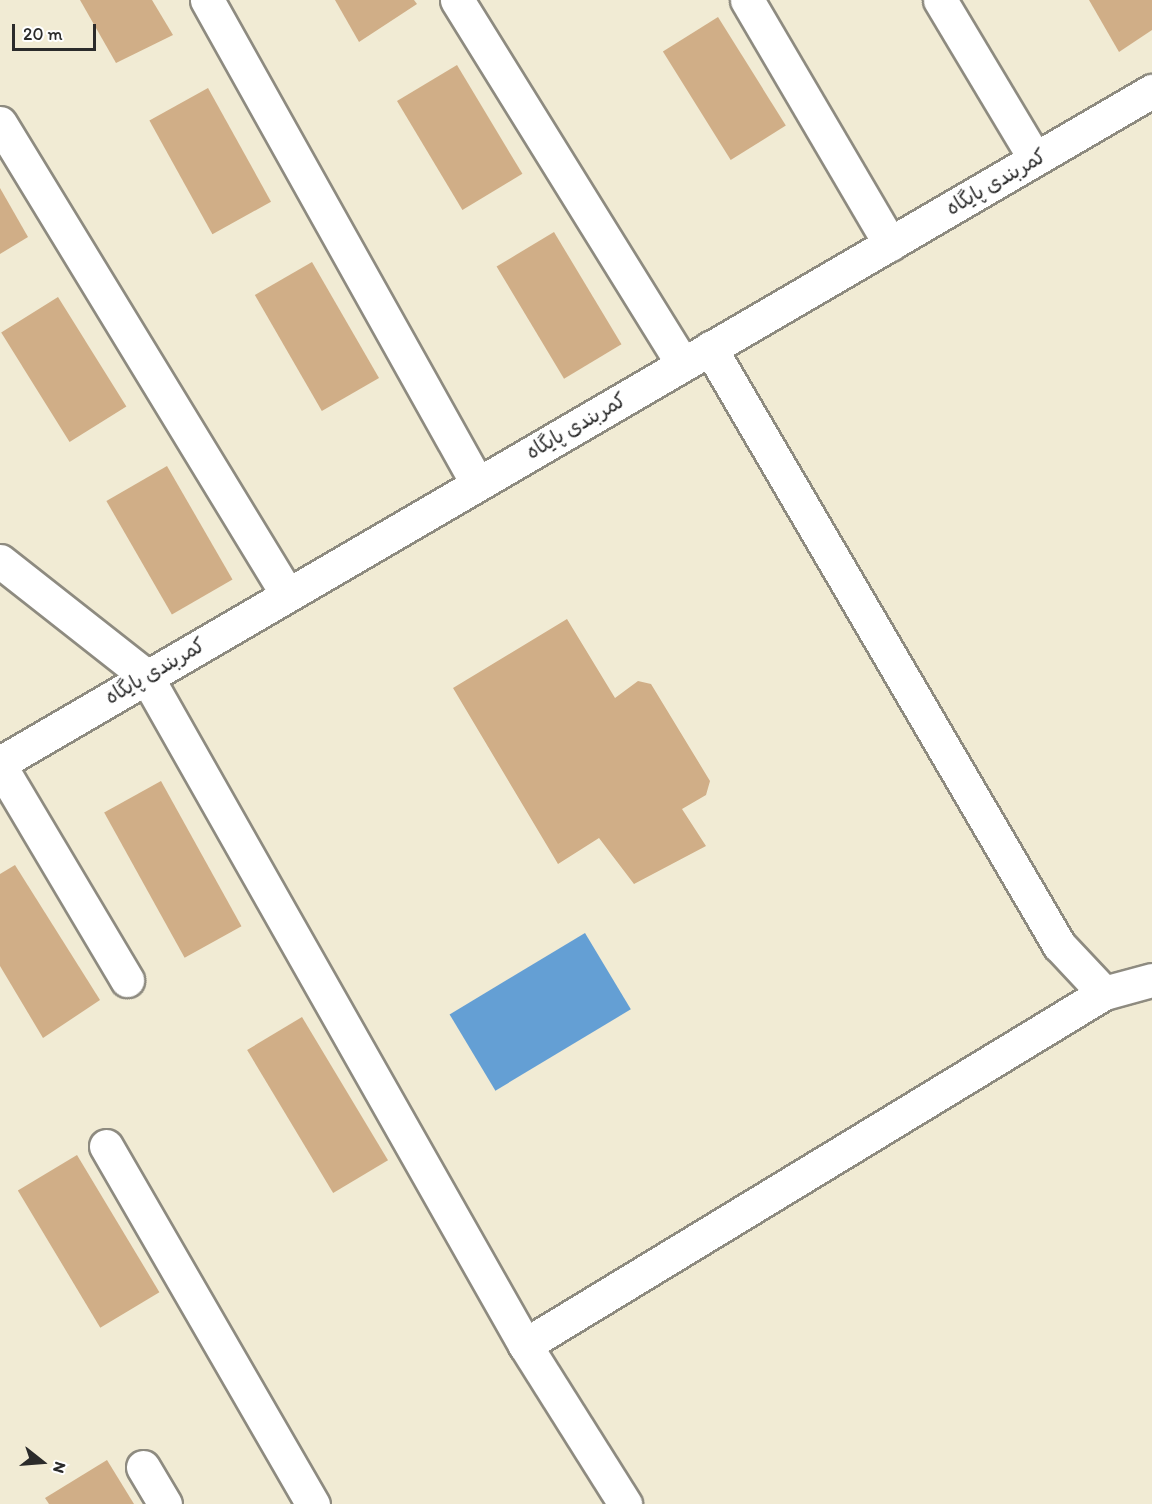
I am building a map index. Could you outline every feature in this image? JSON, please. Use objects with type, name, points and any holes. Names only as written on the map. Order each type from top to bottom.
[{"type":"street","points":[[207,0],[477,483]]},
{"type":"street","points":[[457,0],[683,364]]},
{"type":"street","points":[[747,0],[890,244]]},
{"type":"street","points":[[940,0],[1035,159]]},
{"type":"street","name":"کمربندی پایگاه","points":[[0,764],[152,672],[1152,91]]},
{"type":"street","points":[[0,123],[287,594]]},
{"type":"street","points":[[710,348],[1059,945],[1104,993]]},
{"type":"street","points":[[0,541],[152,672],[525,1345],[625,1504]]},
{"type":"street","points":[[0,561],[152,672]]},
{"type":"street","points":[[0,764],[127,980]]},
{"type":"street","points":[[525,1345],[1104,993],[1152,981]]},
{"type":"street","points":[[106,1146],[313,1504]]},
{"type":"street","points":[[143,1467],[165,1504]]},
{"type":"water","points":[[585,933],[631,1009],[495,1091],[450,1014]]},
{"type":"building","points":[[80,0],[152,0],[173,35],[116,63]]},
{"type":"building","points":[[335,0],[414,0],[417,4],[359,42]]},
{"type":"building","points":[[1089,0],[1152,0],[1152,30],[1119,52]]},
{"type":"building","points":[[718,17],[786,126],[731,160],[663,51]]},
{"type":"building","points":[[457,65],[522,174],[462,210],[397,101]]},
{"type":"building","points":[[208,88],[271,202],[212,234],[149,120]]},
{"type":"building","points":[[0,188],[28,237],[0,254]]},
{"type":"building","points":[[554,232],[621,344],[564,379],[497,267]]},
{"type":"building","points":[[312,262],[379,378],[322,411],[255,295]]},
{"type":"building","points":[[58,297],[126,406],[70,442],[1,333]]},
{"type":"building","points":[[167,466],[233,579],[172,614],[106,501]]},
{"type":"building","points":[[567,619],[615,698],[638,681],[651,684],[710,781],[706,795],[682,809],[706,846],[634,884],[599,838],[558,864],[453,688]]},
{"type":"building","points":[[161,781],[241,926],[185,958],[104,813]]},
{"type":"building","points":[[15,865],[100,1000],[43,1038],[0,966],[0,874]]},
{"type":"building","points":[[302,1017],[388,1160],[333,1193],[247,1050]]},
{"type":"building","points":[[77,1155],[159,1292],[100,1328],[18,1191]]},
{"type":"building","points":[[107,1460],[134,1504],[49,1504],[45,1498]]}]
